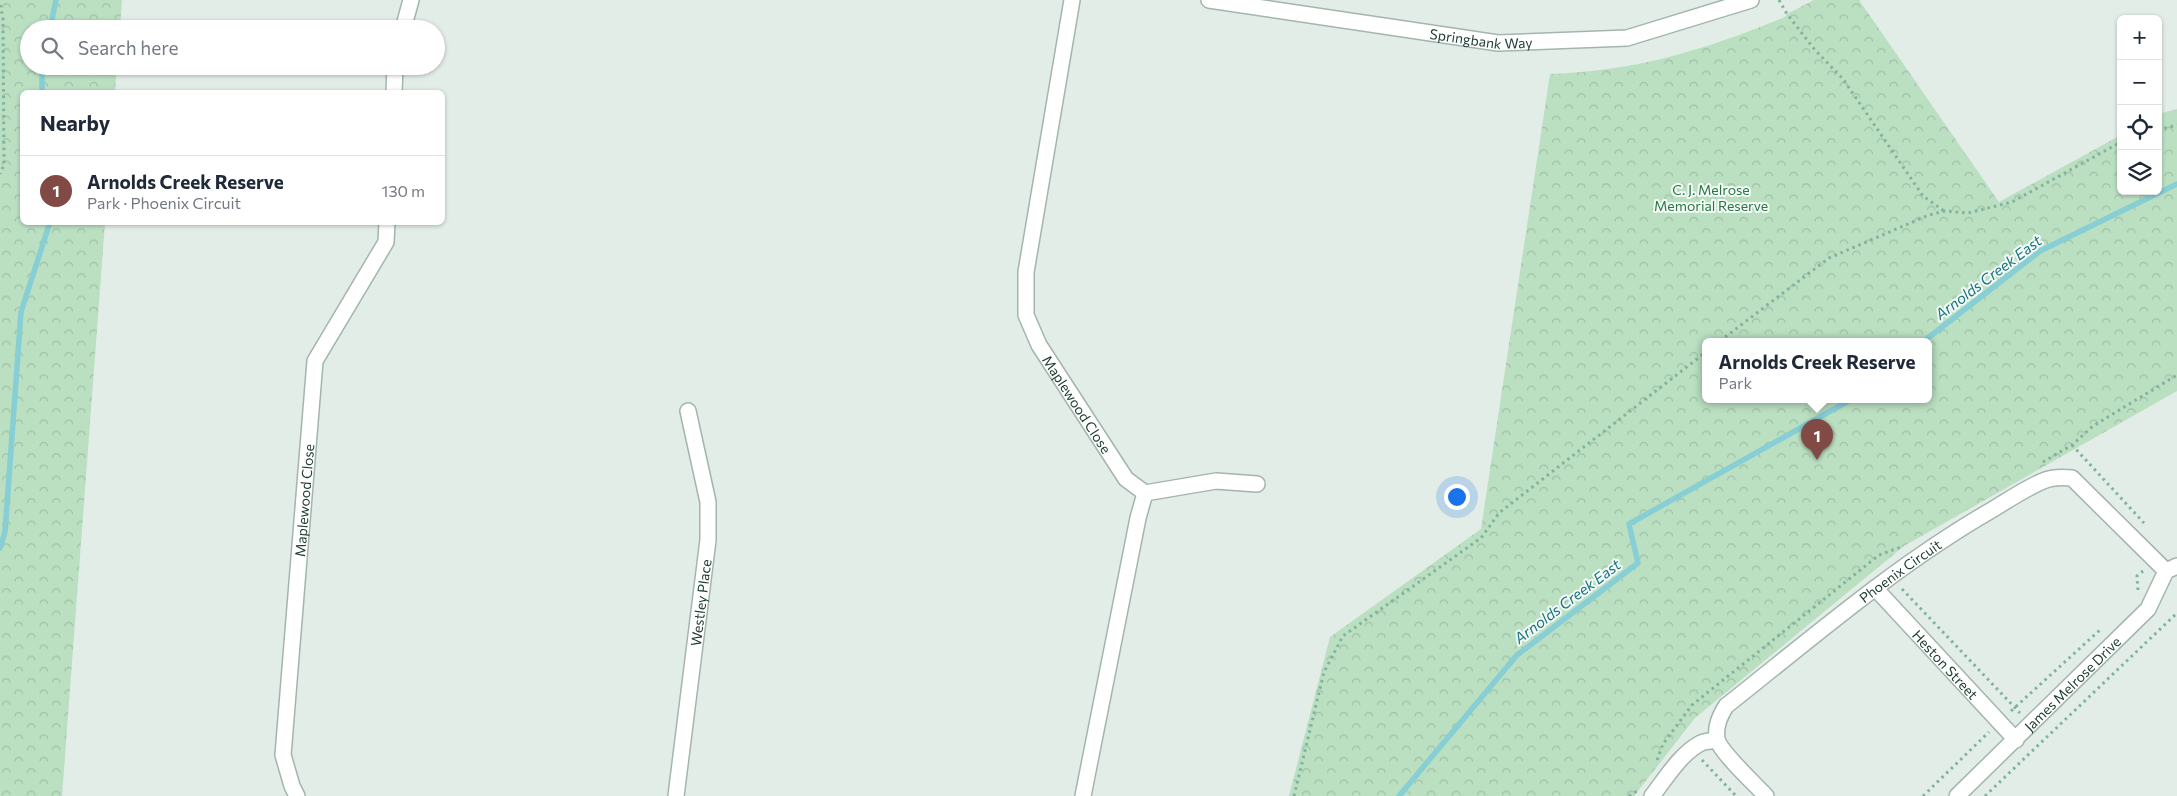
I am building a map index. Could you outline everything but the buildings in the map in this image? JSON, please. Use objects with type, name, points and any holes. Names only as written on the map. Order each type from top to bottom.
[{"type":"street","points":[[405,20],[411,0]]},
{"type":"street","name":"Maplewood Close","points":[[1072,0],[1026,272],[1026,315],[1039,345],[1126,479],[1145,493]]},
{"type":"street","name":"Springbank Way","points":[[1209,0],[1498,43],[1627,38],[1751,0]]},
{"type":"street","points":[[394,90],[395,75]]},
{"type":"street","name":"Maplewood Close","points":[[297,796],[292,786],[283,754],[315,361],[386,242],[387,225]]},
{"type":"street","name":"Westley Place","points":[[676,796],[708,540],[708,502],[688,411]]},
{"type":"street","name":"Phoenix Circuit","points":[[1717,740],[1717,722],[1726,706],[1875,588],[1958,530],[2043,481],[2060,477],[2072,478],[2154,560],[2171,568]]},
{"type":"street","points":[[1083,796],[1138,518],[1145,493],[1216,481],[1257,484]]},
{"type":"street","name":"James Melrose Drive","points":[[1957,796],[2148,608],[2171,568]]},
{"type":"street","name":"Heston Street","points":[[1875,588],[2016,740]]},
{"type":"street","points":[[1652,796],[1677,764],[1692,750],[1702,743],[1717,740],[1723,750],[1766,796]]},
{"type":"path","points":[[1779,0],[1787,14],[1815,50],[1843,79],[1923,196],[1945,211]]},
{"type":"path","points":[[0,5],[3,17],[4,165],[0,174]]},
{"type":"path","points":[[2162,129],[2177,125]]},
{"type":"path","points":[[1724,338],[1829,258],[1929,215],[1945,211],[1968,213],[2012,202],[2117,144]]},
{"type":"path","points":[[1294,796],[1324,672],[1343,636],[1481,538],[1498,513],[1702,355]]},
{"type":"path","points":[[2072,445],[2146,526]]},
{"type":"path","points":[[1875,558],[2032,724]]},
{"type":"path","points":[[2139,595],[2137,576],[2154,560]]},
{"type":"path","points":[[1984,796],[2177,613]]},
{"type":"path","points":[[1923,796],[1999,722],[2102,628]]},
{"type":"path","points":[[1692,750],[1736,796]]},
{"type":"green space","points":[[0,0],[122,0],[121,20],[20,20],[20,75],[116,75],[115,90],[20,90],[20,225],[105,225],[62,796],[0,796]]},
{"type":"green space","name":"C. J. Melrose Memorial Reserve","points":[[1814,0],[1859,0],[1999,202],[2117,137],[2117,195],[2162,195],[2162,113],[2177,109],[2177,391],[1904,546],[1695,718],[1634,796],[1289,796],[1330,637],[1481,529],[1550,74],[1612,68],[1670,57],[1756,29],[1785,17],[1787,14]]},
{"type":"waterway","points":[[52,20],[56,0]]},
{"type":"waterway","points":[[42,75],[42,90]]},
{"type":"waterway","name":"Arnolds Creek East","points":[[1928,338],[2040,251],[2177,184]]},
{"type":"waterway","points":[[0,548],[5,532],[21,312],[49,225]]},
{"type":"waterway","name":"Arnolds Creek East","points":[[1399,796],[1517,655],[1638,563],[1629,524],[1845,403]]},
{"type":"place","name":"Arnolds Creek Reserve","points":[[1817,460]]}]
